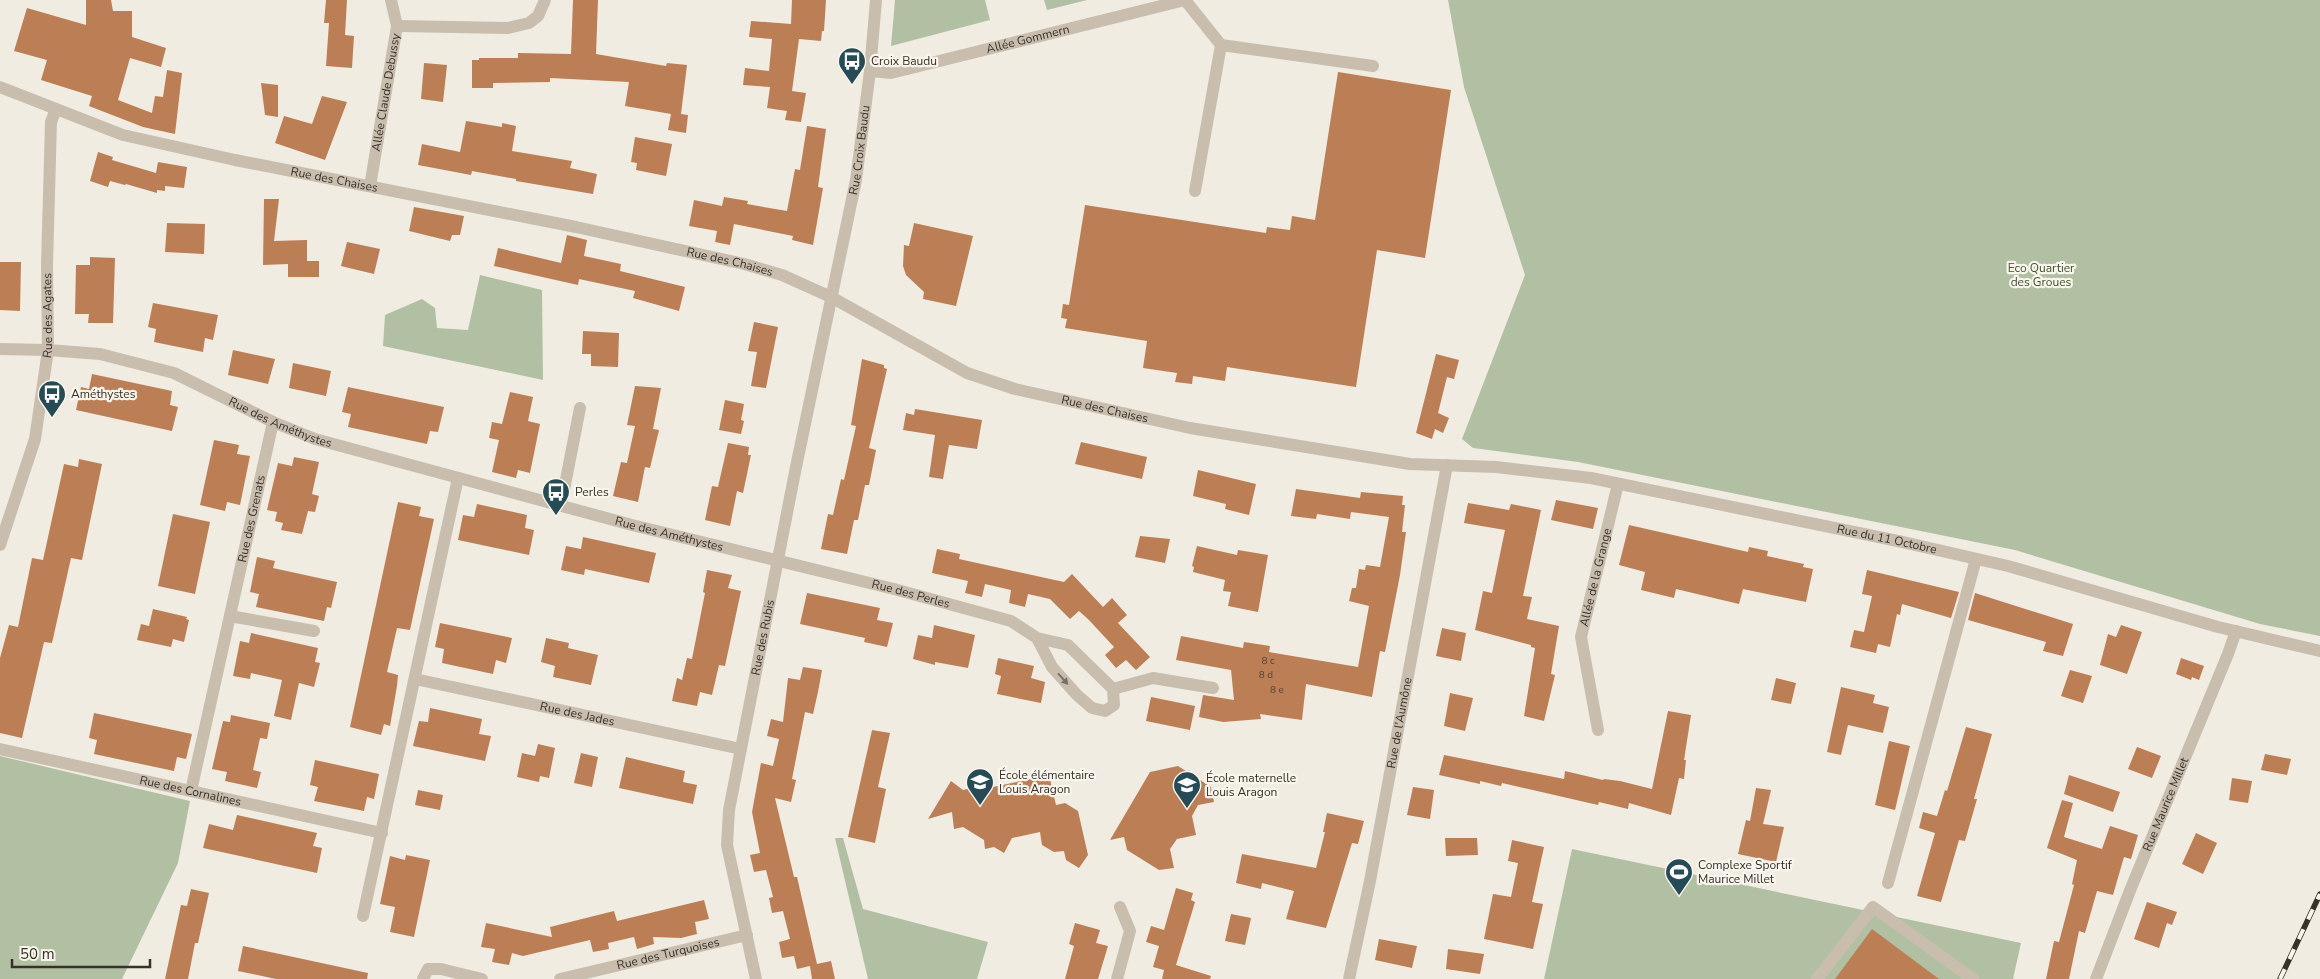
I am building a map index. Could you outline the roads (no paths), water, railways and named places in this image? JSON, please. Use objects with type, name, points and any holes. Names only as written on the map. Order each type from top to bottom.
[{"type":"street","name":"Allée Claude Debussy","points":[[370,186],[397,26],[391,0]]},
{"type":"street","points":[[397,26],[508,28],[529,23],[538,16],[545,0]]},
{"type":"street","name":"Rue Croix Baudu","points":[[831,297],[856,180],[870,71],[876,0]]},
{"type":"street","points":[[1185,0],[1221,45],[1373,66]]},
{"type":"street","name":"Allée Gommern","points":[[870,71],[891,72],[1185,0]]},
{"type":"street","points":[[1195,191],[1221,45]]},
{"type":"street","name":"Rue des Chaises","points":[[0,87],[123,135],[236,160],[576,227],[744,264],[788,277],[831,297],[967,373],[1015,389],[1190,428],[1410,464],[1447,465]]},
{"type":"street","name":"Rue des Agates","points":[[0,545],[35,439],[48,350],[47,265],[51,122],[56,109]]},
{"type":"street","name":"Rue des Rubis","points":[[756,979],[727,845],[729,810],[831,297]]},
{"type":"street","name":"Rue des Améthystes","points":[[0,349],[100,354],[174,373],[273,422],[315,439],[561,505],[778,560]]},
{"type":"street","points":[[561,505],[580,408]]},
{"type":"street","name":"Rue des Grenats","points":[[191,791],[273,422]]},
{"type":"street","name":"Rue du 11 Octobre","points":[[1447,465],[1496,467],[1591,478],[1976,559],[2236,631],[2320,651]]},
{"type":"street","name":"Rue de l'Aumône","points":[[1349,979],[1370,881],[1447,465]]},
{"type":"street","points":[[363,916],[458,478]]},
{"type":"street","name":"Allée de la Grange","points":[[1598,730],[1581,637],[1618,484]]},
{"type":"street","points":[[1888,883],[1976,559]]},
{"type":"street","name":"Rue des Perles","points":[[778,560],[1011,621],[1037,638],[1068,645],[1113,689],[1114,705],[1105,711],[1092,708],[1052,667],[1037,638]]},
{"type":"street","points":[[230,616],[314,631]]},
{"type":"street","name":"Rue Maurice Millet","points":[[2096,979],[2236,631]]},
{"type":"street","points":[[1113,689],[1153,678],[1213,688]]},
{"type":"street","name":"Rue des Jades","points":[[415,679],[741,749]]},
{"type":"street","name":"Rue des Cornalines","points":[[0,749],[382,833]]},
{"type":"street","points":[[1117,979],[1130,931],[1120,907]]},
{"type":"street","points":[[1818,979],[1873,907],[1974,979]]},
{"type":"street","name":"Rue des Turquoises","points":[[560,979],[747,935]]},
{"type":"street","points":[[423,979],[428,969],[441,969],[482,979]]},
{"type":"railway","points":[[2280,979],[2320,894]]},
{"type":"place","name":"Croix Baudu","points":[[852,85]]},
{"type":"place","name":"Améthystes","points":[[52,418]]},
{"type":"place","name":"Perles","points":[[556,516]]},
{"type":"place","name":"École élémentaire Louis Aragon","points":[[980,806]]},
{"type":"place","name":"École maternelle Louis Aragon","points":[[1187,809]]},
{"type":"place","name":"Complexe Sportif Maurice Millet","points":[[1679,896]]},
{"type":"park label","name":"Eco Quartier des Groues","points":[[2041,275]]}]
